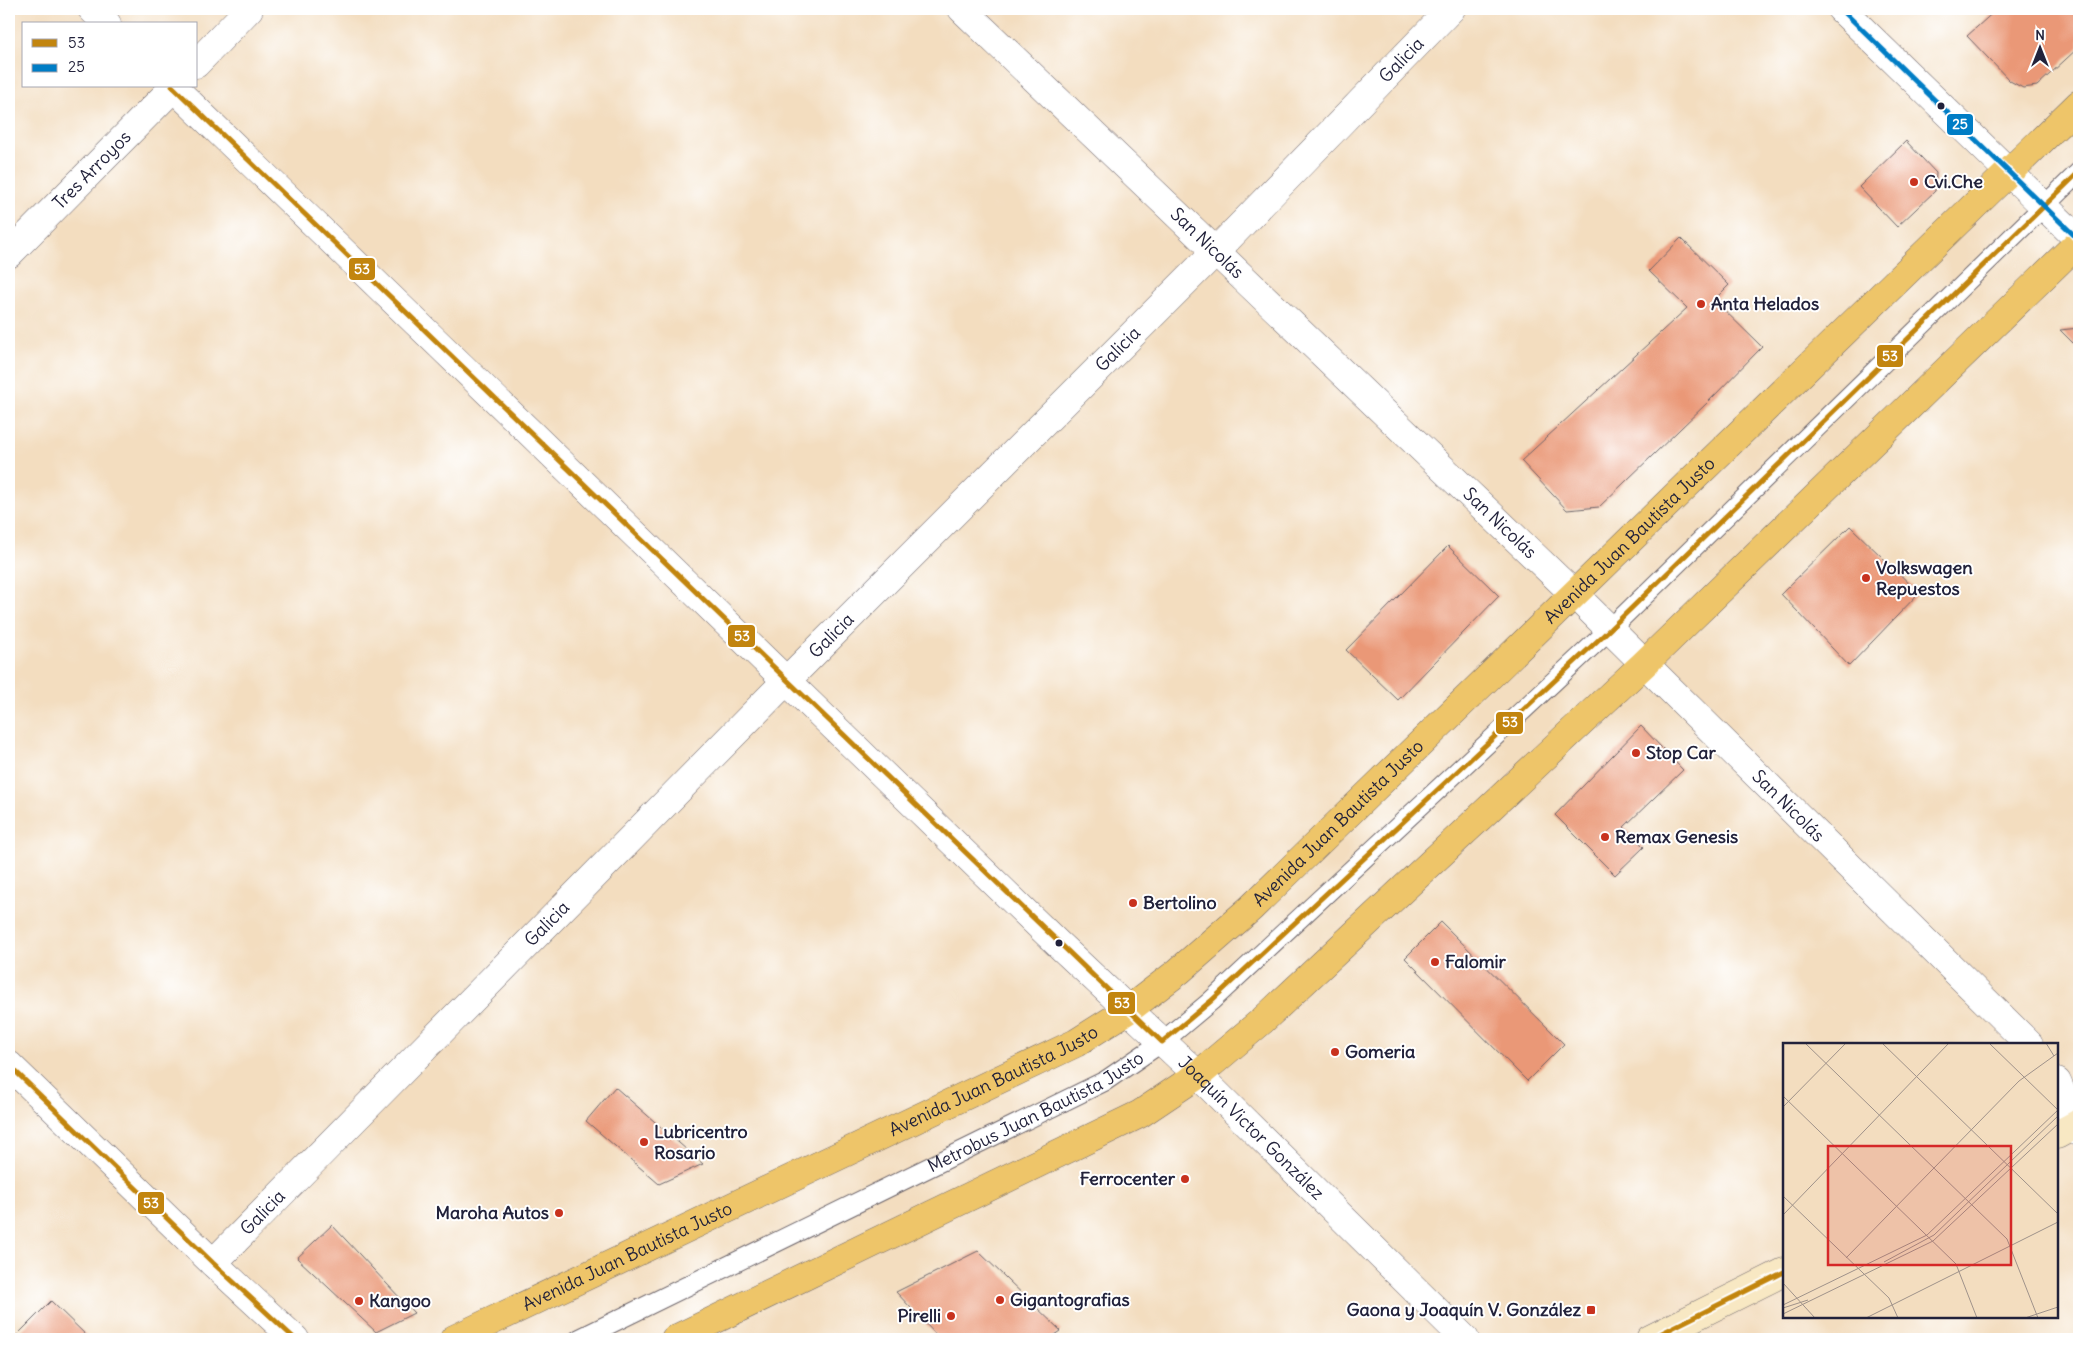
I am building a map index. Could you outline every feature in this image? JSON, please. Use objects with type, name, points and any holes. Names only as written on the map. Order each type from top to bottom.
[{"type":"main road","name":"Avenida Juan Bautista Justo","points":[[454,1339],[1076,1043],[1128,1010],[1179,972],[1251,908],[2079,104]]},
{"type":"main road","points":[[676,1339],[1140,1114],[1198,1076],[1263,1020],[1644,664],[2079,241]]},
{"type":"main road","points":[[1650,1339],[1783,1272]]},
{"type":"street","points":[[92,9],[105,22]]},
{"type":"street","points":[[198,62],[248,9]]},
{"type":"street","name":"San Nicolás","points":[[962,9],[1574,594],[2028,1043]]},
{"type":"street","name":"Galicia","points":[[213,1263],[786,681],[1215,252],[1451,9]]},
{"type":"street","points":[[1841,9],[2079,241]]},
{"type":"street","name":"Tres Arroyos","points":[[9,254],[172,88]]},
{"type":"street","name":"Joaquín Victor González","points":[[174,88],[786,681],[1198,1076],[1466,1339]]},
{"type":"street","points":[[9,1065],[213,1263],[295,1339]]},
{"type":"street","points":[[2058,1085],[2073,1129]]},
{"type":"lane","name":"Metrobus Juan Bautista Justo","points":[[579,1339],[1105,1081],[1162,1042],[1211,1001],[1609,630],[2079,172]]},
{"type":"building","points":[[1997,9],[2079,9],[2079,47],[2037,86],[2023,88],[2010,81],[1967,36]]},
{"type":"building","points":[[1906,141],[1936,173],[1935,191],[1897,227],[1859,187]]},
{"type":"building","points":[[1681,238],[1729,285],[1714,300],[1762,347],[1599,507],[1567,510],[1521,461],[1687,308],[1649,271]]},
{"type":"building","points":[[2079,328],[2079,349],[2060,330]]},
{"type":"building","points":[[1850,526],[1919,593],[1849,666],[1781,594]]},
{"type":"building","points":[[1448,546],[1499,596],[1398,700],[1346,650]]},
{"type":"building","points":[[1641,726],[1683,770],[1624,827],[1644,847],[1615,875],[1555,815]]},
{"type":"building","points":[[1441,922],[1564,1044],[1527,1081],[1405,958]]},
{"type":"building","name":"Lubricentro Rosario","points":[[615,1087],[703,1164],[659,1184],[586,1121]]},
{"type":"building","points":[[332,1225],[414,1313],[376,1332],[297,1258]]},
{"type":"building","points":[[978,1251],[1061,1331],[1049,1339],[940,1339],[896,1292]]},
{"type":"building","points":[[51,1301],[90,1339],[13,1339]]},
{"type":"transit line","name":"25","points":[[1841,9],[2079,240]]},
{"type":"transit line","name":"53","points":[[174,88],[1162,1042],[1211,1001],[1609,630],[2079,172]]},
{"type":"transit line","name":"53","points":[[9,1065],[213,1263],[295,1339]]},
{"type":"transit line","name":"53","points":[[1650,1339],[1783,1272]]},
{"type":"place","name":"Cvi.Che","points":[[1914,182]]},
{"type":"place","name":"Anta Helados","points":[[1701,304]]},
{"type":"place","name":"Volkswagen Repuestos","points":[[1866,578]]},
{"type":"place","name":"Stop Car","points":[[1636,753]]},
{"type":"place","name":"Remax Genesis","points":[[1605,837]]},
{"type":"place","name":"Bertolino","points":[[1133,903]]},
{"type":"place","name":"Falomir","points":[[1435,962]]},
{"type":"place","name":"Gomeria","points":[[1335,1052]]},
{"type":"place","name":"Lubricentro Rosario","points":[[644,1142]]},
{"type":"place","name":"Ferrocenter","points":[[1185,1179]]},
{"type":"place","name":"Maroha Autos","points":[[559,1213]]},
{"type":"place","name":"Gigantografias","points":[[1000,1300]]},
{"type":"place","name":"Kangoo","points":[[359,1301]]},
{"type":"place","name":"Gaona y Joaquín V. González","points":[[1591,1310]]},
{"type":"place","name":"Pirelli","points":[[951,1316]]}]
